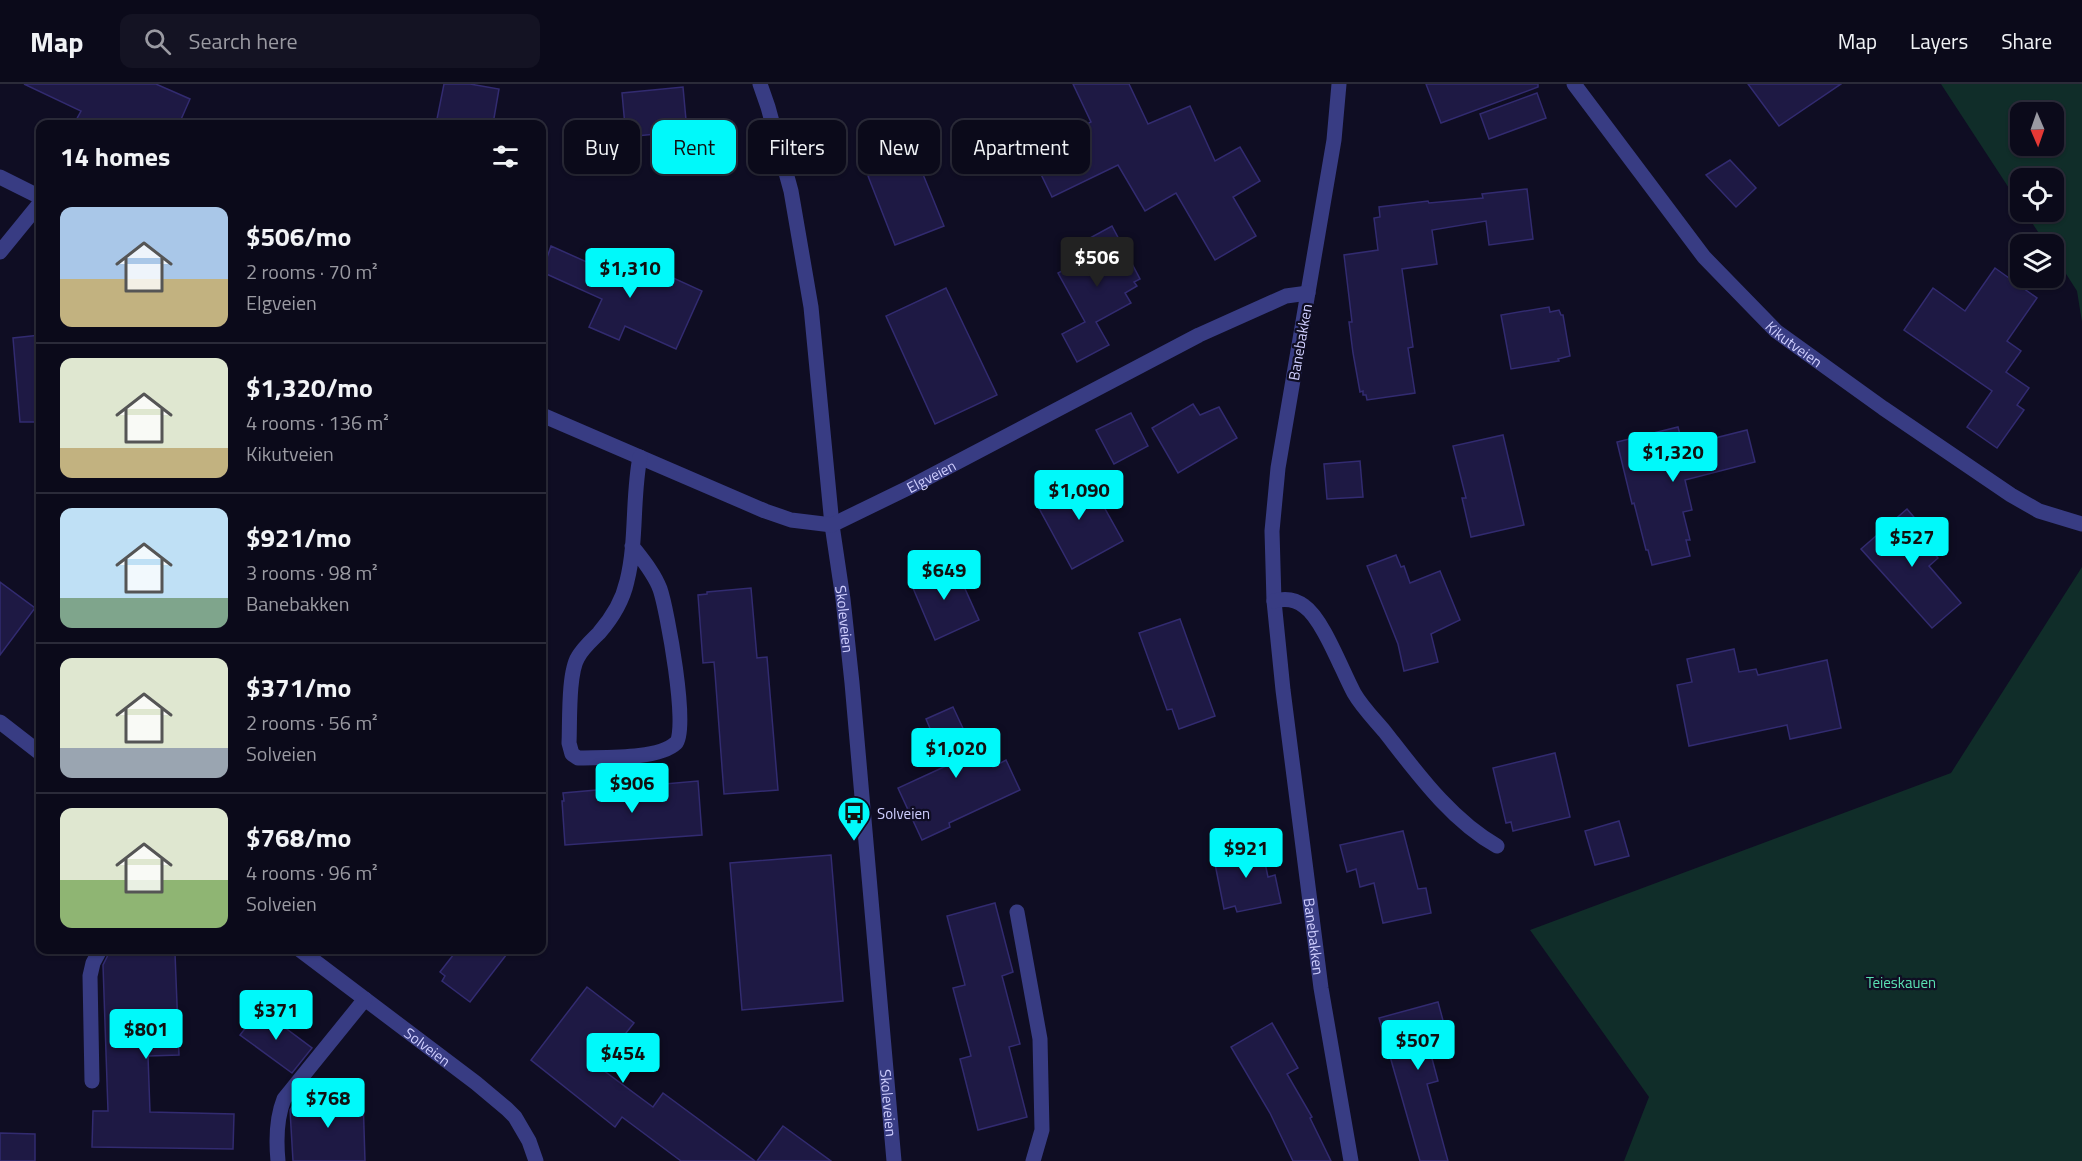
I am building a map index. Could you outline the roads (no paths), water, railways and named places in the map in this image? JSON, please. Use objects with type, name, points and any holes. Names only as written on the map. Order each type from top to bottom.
[{"type":"street","name":"Skoleveien","points":[[760,84],[791,191],[811,307],[832,525],[852,684],[894,1161]]},
{"type":"street","name":"Banebakken","points":[[1340,84],[1334,140],[1278,468],[1272,531],[1274,602],[1282,690],[1322,988],[1351,1161]]},
{"type":"street","name":"Kikutveien","points":[[1574,84],[1704,257],[1776,331],[1882,408],[2011,495],[2039,511],[2082,524]]},
{"type":"street","points":[[0,177],[36,195]]},
{"type":"street","points":[[0,252],[36,208]]},
{"type":"street","name":"Elgveien","points":[[832,525],[908,488],[1199,335],[1286,296],[1308,293]]},
{"type":"street","points":[[546,417],[765,511],[791,520],[832,525]]},
{"type":"street","points":[[632,546],[650,569],[660,588],[679,695],[681,723],[679,740],[659,752],[634,756],[578,758],[572,754],[569,743],[573,670],[578,657],[602,630],[620,601],[628,580],[640,457]]},
{"type":"street","points":[[1274,602],[1285,598],[1305,606],[1318,621],[1356,695],[1405,757],[1450,809],[1480,836],[1497,846]]},
{"type":"street","points":[[0,722],[36,750]]},
{"type":"street","points":[[1017,912],[1040,1039],[1042,1130],[1033,1161]]},
{"type":"street","points":[[92,1081],[90,976],[98,954]]},
{"type":"street","name":"Solveien","points":[[305,954],[507,1109],[515,1117],[529,1141],[536,1161]]},
{"type":"street","points":[[278,1161],[276,1139],[279,1113],[284,1099],[365,999]]},
{"type":"place","name":"Solveien","points":[[854,842]]},
{"type":"park label","name":"Teieskauen","points":[[1901,982]]}]
